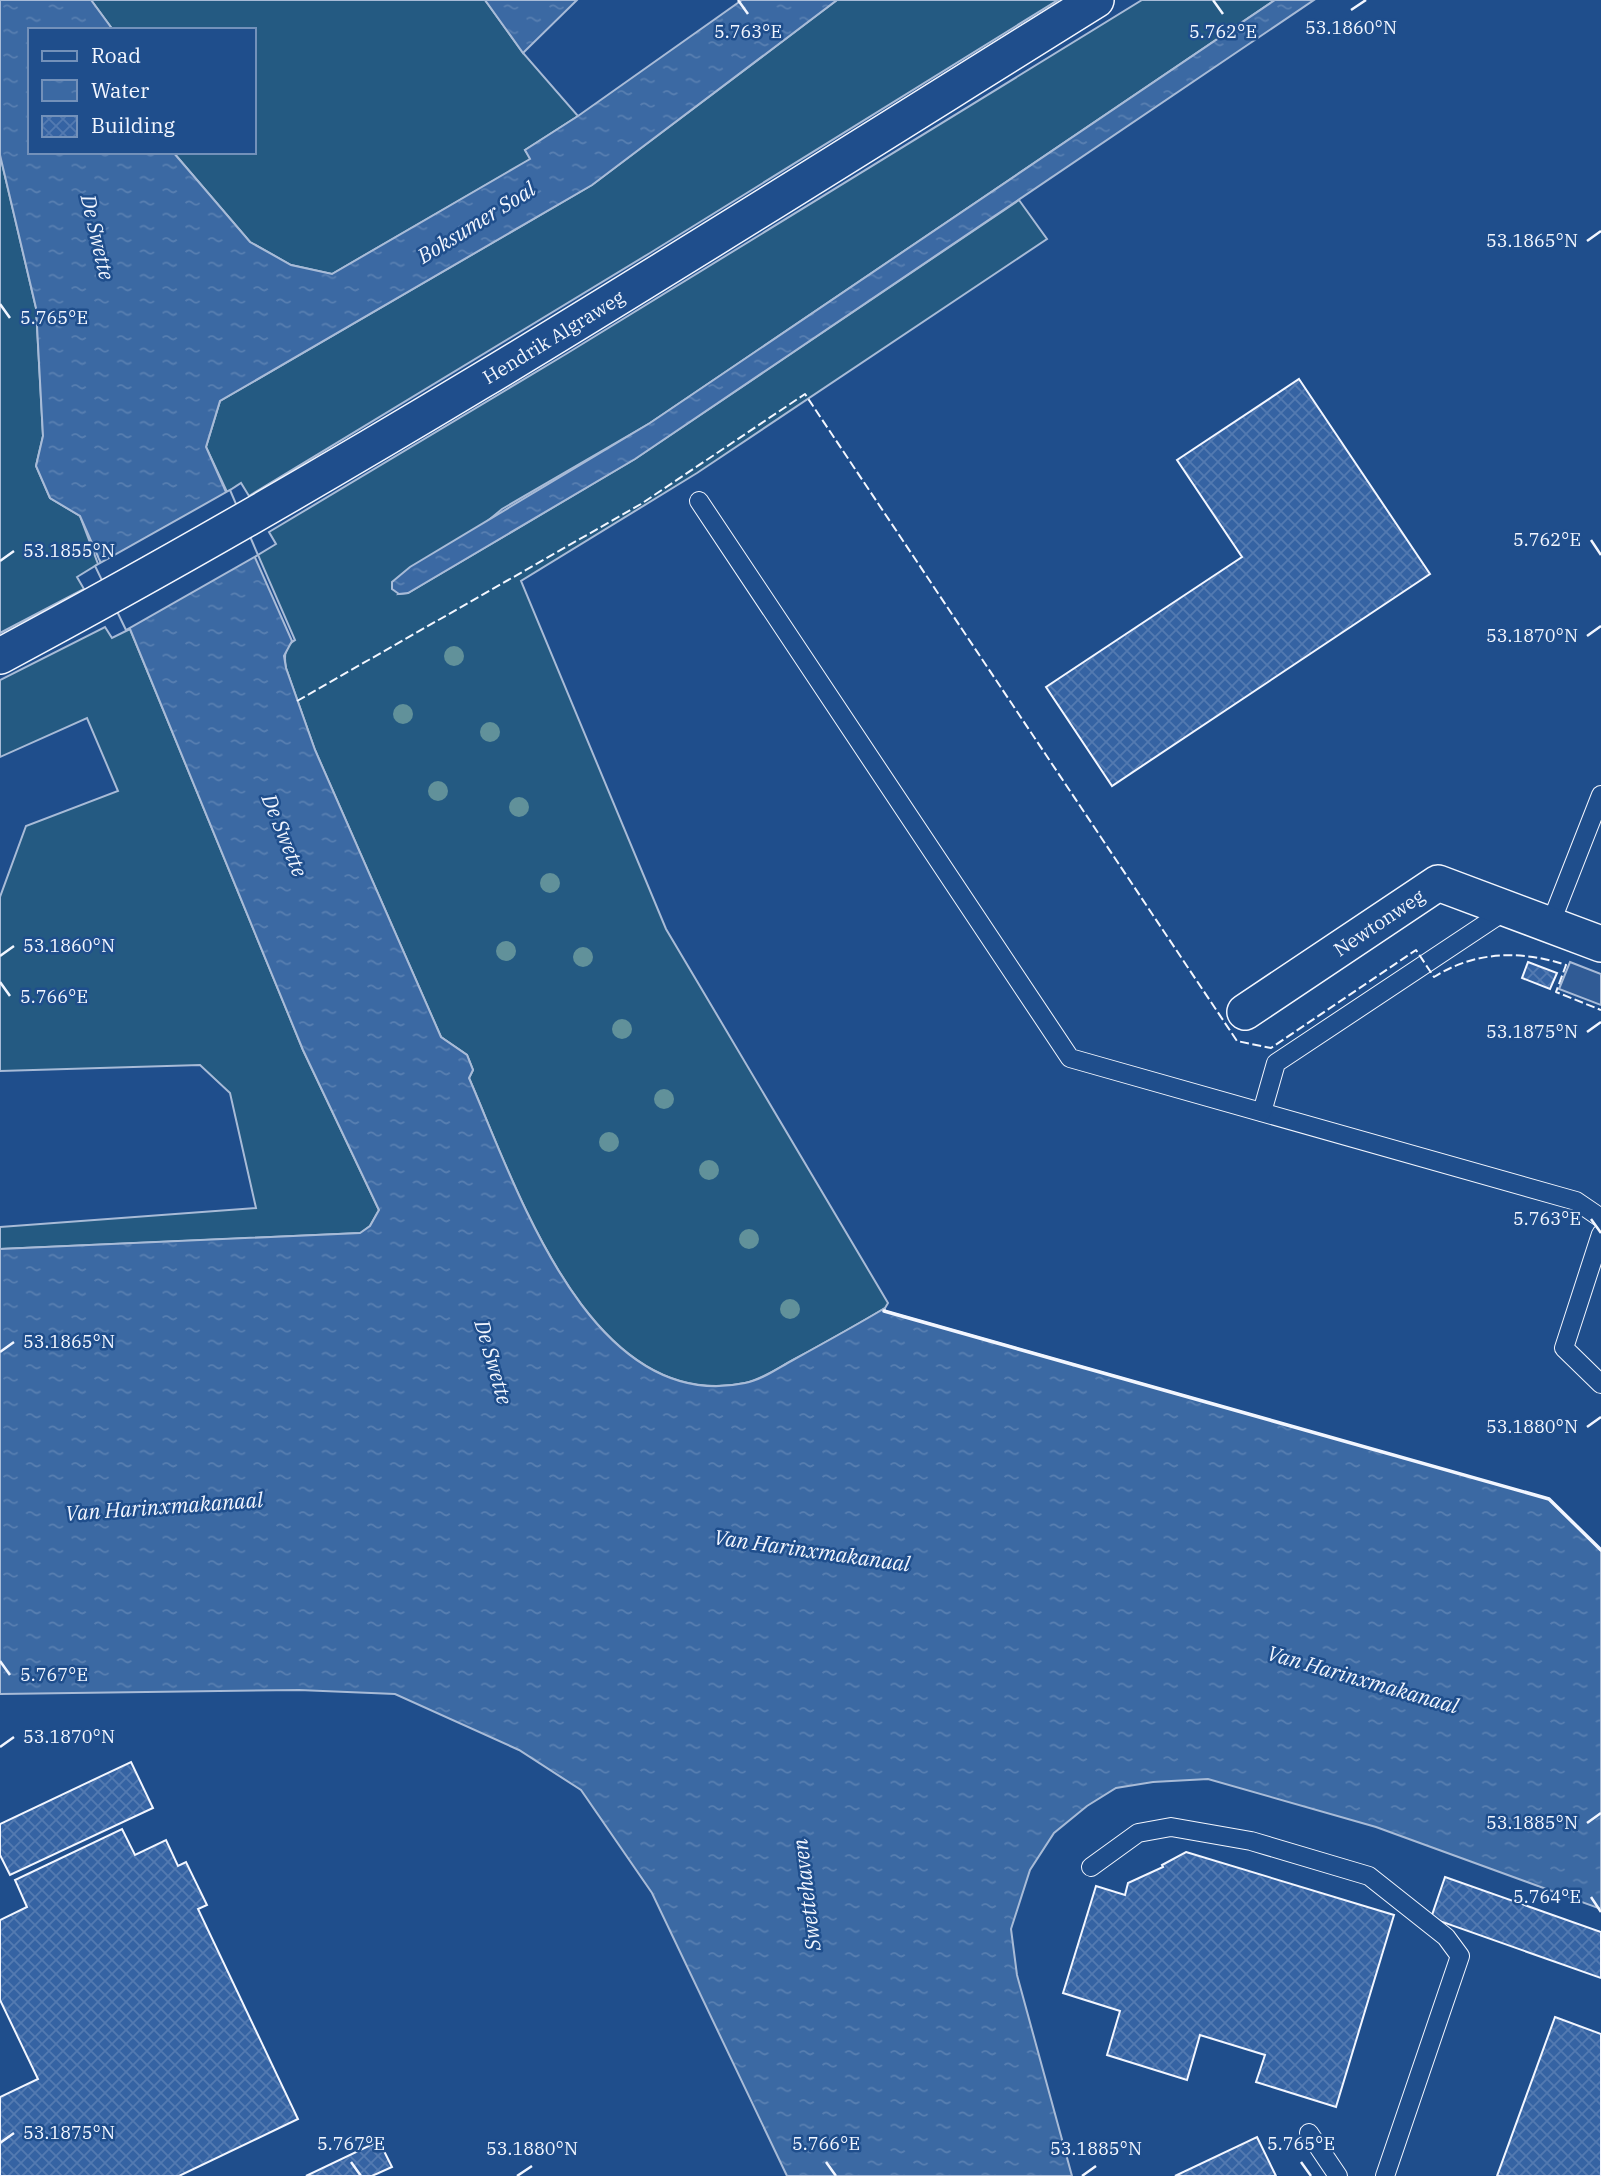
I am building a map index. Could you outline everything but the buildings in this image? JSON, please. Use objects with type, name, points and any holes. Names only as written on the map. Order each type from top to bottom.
[{"type":"street","name":"Hendrik Algraweg","points":[[0,656],[258,512],[531,351],[1096,0]]},
{"type":"street","name":"Newtonweg","points":[[1245,1012],[1438,883],[1601,944]]},
{"type":"lane","points":[[699,501],[1070,1058],[1576,1201],[1601,1218]]},
{"type":"lane","points":[[1550,925],[1601,795]]},
{"type":"lane","points":[[1262,1112],[1276,1063],[1508,909]]},
{"type":"lane","points":[[1601,1234],[1563,1349],[1601,1384]]},
{"type":"lane","points":[[1091,1867],[1138,1833],[1171,1827],[1251,1841],[1369,1876],[1446,1937],[1460,1956],[1385,2176]]},
{"type":"lane","points":[[1309,2133],[1338,2176]]},
{"type":"shaded area","points":[[91,0],[485,0],[523,53],[578,116],[525,150],[531,159],[332,274],[291,265],[250,242],[175,154],[256,154],[256,28],[112,28]]},
{"type":"shaded area","points":[[837,0],[1058,0],[650,253],[249,496],[241,483],[227,492],[206,447],[220,401],[592,185]]},
{"type":"shaded area","points":[[1142,0],[1275,0],[650,423],[502,509],[399,594],[408,593],[635,459],[1019,200],[1047,239],[697,473],[521,581],[666,929],[888,1303],[874,1315],[757,1379],[745,1383],[691,1384],[643,1364],[602,1329],[566,1283],[536,1230],[469,1078],[473,1070],[467,1055],[441,1037],[315,750],[286,668],[286,652],[295,640],[258,555],[276,544],[269,532],[566,354]]},
{"type":"shaded area","points":[[0,155],[36,308],[43,436],[36,466],[50,498],[80,516],[98,564],[77,577],[84,589],[0,633]]},
{"type":"shaded area","points":[[105,627],[112,638],[130,629],[303,1050],[379,1210],[370,1226],[361,1233],[0,1249],[0,1227],[256,1208],[230,1093],[200,1065],[0,1071],[0,897],[26,826],[118,791],[87,718],[0,757],[0,680]]},
{"type":"shaded area","points":[[1570,962],[1601,974],[1601,1005],[1559,989]]},
{"type":"water","points":[[0,0],[91,0],[112,28],[28,28],[28,154],[175,154],[250,242],[291,265],[332,274],[530,159],[525,150],[578,116],[742,0],[837,0],[592,185],[220,401],[206,447],[292,641],[284,656],[286,668],[315,750],[441,1037],[467,1055],[473,1070],[469,1078],[536,1231],[566,1283],[602,1329],[643,1364],[691,1384],[745,1383],[770,1373],[885,1308],[885,1311],[1549,1499],[1601,1550],[1601,1909],[1376,1827],[1208,1779],[1153,1782],[1116,1788],[1087,1806],[1054,1833],[1030,1870],[1011,1929],[1017,1975],[1072,2176],[787,2176],[652,1893],[581,1790],[519,1750],[395,1694],[299,1690],[0,1694],[0,1249],[360,1233],[370,1226],[379,1210],[303,1050],[130,629],[80,516],[50,498],[36,466],[43,436],[36,308],[0,155]]},
{"type":"water","points":[[485,0],[577,0],[523,53]]},
{"type":"water","points":[[1275,0],[1314,0],[635,459],[408,593],[399,594],[392,589],[392,582],[410,567],[650,423]]},
{"type":"pier","points":[[230,490],[258,555],[126,630],[95,566]]},
{"type":"fence","points":[[297,701],[641,504],[805,394],[1237,1041],[1271,1048],[1416,950],[1434,977],[1466,962],[1498,956],[1532,957],[1566,965],[1556,992],[1601,1010]]},
{"type":"wall","points":[[884,1311],[1549,1499],[1601,1550]]},
{"type":"water label","name":"Boksumer Soal","points":[[476,222]]},
{"type":"water label","name":"De Swette","points":[[98,237]]},
{"type":"water label","name":"De Swette","points":[[285,835]]},
{"type":"water label","name":"De Swette","points":[[494,1362]]},
{"type":"water label","name":"Van Harinxmakanaal","points":[[164,1506]]},
{"type":"water label","name":"Van Harinxmakanaal","points":[[812,1550]]},
{"type":"water label","name":"Van Harinxmakanaal","points":[[1363,1679]]},
{"type":"water label","name":"Swettehaven","points":[[806,1895]]}]
